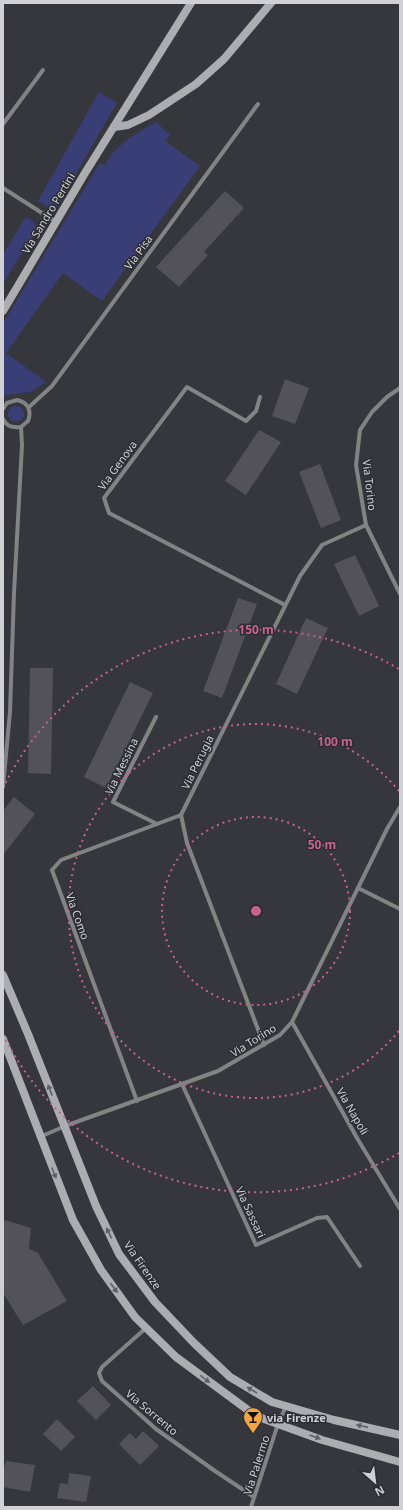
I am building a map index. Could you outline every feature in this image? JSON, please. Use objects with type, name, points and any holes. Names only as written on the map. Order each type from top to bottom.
[{"type":"street","name":"Via Sandro Pertini","points":[[3,311],[191,3]]},
{"type":"street","points":[[114,127],[128,125],[149,115],[196,84],[224,59],[271,3]]},
{"type":"street","points":[[3,124],[43,70]]},
{"type":"street","name":"Via Pisa","points":[[29,407],[52,386],[258,104]]},
{"type":"street","points":[[3,188],[56,222]]},
{"type":"street","name":"Via Genova","points":[[260,397],[256,411],[246,421],[187,387],[104,498],[109,513],[286,605]]},
{"type":"street","name":"Via Torino","points":[[400,388],[387,397],[372,412],[360,430],[356,465],[366,525],[400,594]]},
{"type":"street","points":[[3,409],[8,403],[22,400],[29,407],[30,412],[28,421],[21,427],[11,427],[3,420]]},
{"type":"street","points":[[3,787],[10,712],[14,593],[22,445],[21,427]]},
{"type":"street","name":"Via Perugia","points":[[181,815],[300,576],[322,545],[366,525]]},
{"type":"street","name":"Via Messina","points":[[156,717],[113,802],[156,824]]},
{"type":"street","name":"Via Torino","points":[[40,1137],[65,1126],[218,1072],[280,1035],[292,1022],[387,829],[400,806]]},
{"type":"street","points":[[181,815],[187,843],[264,1045]]},
{"type":"street","name":"Via Como","points":[[137,1101],[52,870],[61,860],[181,815]]},
{"type":"street","points":[[358,888],[400,909]]},
{"type":"street","name":"Via Firenze","points":[[3,975],[96,1206],[120,1254],[155,1302],[194,1343],[230,1377],[272,1402],[334,1420],[400,1435]]},
{"type":"street","name":"Via Napoli","points":[[292,1022],[357,1138],[400,1209]]},
{"type":"street","points":[[3,1039],[73,1220],[101,1270],[135,1317],[176,1357],[256,1416],[322,1440],[400,1462]]},
{"type":"street","name":"Via Sassari","points":[[182,1084],[256,1245],[317,1218],[327,1217],[360,1266]]},
{"type":"street","name":"Via Sorrento","points":[[146,1328],[102,1367],[99,1374],[102,1381],[156,1429],[254,1497]]},
{"type":"street","name":"Via Palermo","points":[[251,1507],[278,1424],[287,1406]]},
{"type":"shaded area","points":[[99,92],[117,103],[54,211],[38,201]]},
{"type":"shaded area","points":[[156,122],[170,135],[165,141],[200,166],[102,301],[63,273],[6,353],[46,382],[31,392],[6,395],[3,397],[3,323],[100,163],[104,166],[120,146]]},
{"type":"shaded area","points":[[26,217],[33,221],[36,227],[35,233],[3,283],[3,254]]},
{"type":"shaded area","points":[[16,406],[22,408],[24,414],[22,420],[16,422],[10,420],[8,414],[10,408]]},
{"type":"building","points":[[225,191],[244,208],[204,252],[208,255],[179,287],[156,267]]},
{"type":"building","points":[[285,379],[309,388],[295,424],[272,416]]},
{"type":"building","points":[[259,430],[281,442],[246,495],[225,481]]},
{"type":"building","points":[[320,464],[341,520],[321,528],[299,472]]},
{"type":"building","points":[[355,555],[379,606],[359,616],[334,564]]},
{"type":"building","points":[[238,598],[257,604],[222,698],[203,691]]},
{"type":"building","points":[[306,618],[328,628],[297,694],[276,684]]},
{"type":"building","points":[[30,668],[53,668],[51,774],[28,773]]},
{"type":"building","points":[[130,682],[153,693],[106,788],[84,777]]},
{"type":"building","points":[[14,797],[35,814],[3,855],[3,811]]},
{"type":"building","points":[[5,1220],[31,1228],[29,1249],[38,1253],[67,1301],[23,1325],[3,1293],[3,1221]]},
{"type":"building","points":[[93,1386],[111,1405],[96,1420],[77,1401]]},
{"type":"building","points":[[57,1419],[75,1437],[61,1451],[43,1434]]},
{"type":"building","points":[[143,1431],[159,1446],[140,1465],[119,1444],[130,1433],[136,1439]]},
{"type":"building","points":[[6,1461],[35,1465],[30,1492],[3,1487],[3,1472]]},
{"type":"building","points":[[69,1473],[91,1476],[86,1502],[57,1498],[60,1483],[68,1484]]},
{"type":"place","name":"via Firenze","points":[[253,1434]]}]
